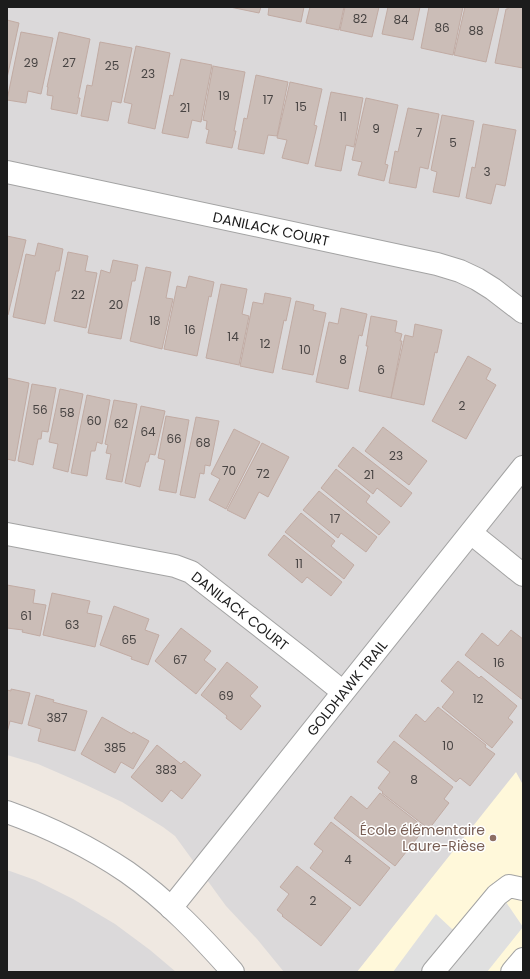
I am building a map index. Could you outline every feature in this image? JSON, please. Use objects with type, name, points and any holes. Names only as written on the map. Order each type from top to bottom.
[{"type":"street","name":"DANILACK COURT","points":[[7,172],[452,268],[483,282],[523,312]]},
{"type":"street","name":"GOLDHAWK TRAIL","points":[[171,908],[523,467]]},
{"type":"street","points":[[471,533],[523,575]]},
{"type":"street","name":"DANILACK COURT","points":[[7,534],[175,566],[191,572],[343,692]]},
{"type":"street","points":[[7,812],[43,826],[127,872],[171,908],[233,972]]},
{"type":"street","points":[[432,972],[497,895],[509,886],[523,889]]},
{"type":"street","points":[[512,972],[523,959]]},
{"type":"shaded area","points":[[7,7],[523,7],[523,785],[516,773],[357,972],[284,972],[257,939],[226,906],[175,836],[122,802],[38,764],[7,755]]},
{"type":"shaded area","name":"École élémentaire Laure-Rièse","points":[[516,772],[523,785],[523,972],[357,972]]},
{"type":"shaded area","points":[[7,870],[35,880],[73,899],[115,924],[150,950],[176,972],[7,972]]},
{"type":"shaded area","points":[[493,883],[523,927],[487,972],[393,972],[436,914],[452,929],[456,928]]},
{"type":"building","points":[[230,7],[261,7],[259,13]]},
{"type":"building","points":[[269,7],[304,7],[301,22],[268,15]]},
{"type":"building","points":[[310,7],[344,7],[339,30],[306,23]]},
{"type":"building","points":[[345,7],[379,7],[372,37],[340,30]]},
{"type":"building","points":[[388,7],[420,7],[413,40],[382,34]]},
{"type":"building","points":[[429,7],[463,7],[453,55],[421,48]]},
{"type":"building","points":[[465,7],[499,7],[486,62],[454,55]]},
{"type":"building","points":[[508,7],[523,7],[523,68],[495,63],[506,9],[508,9]]},
{"type":"building","points":[[7,20],[19,23],[7,78]]},
{"type":"building","points":[[21,32],[53,38],[41,94],[28,91],[26,103],[7,100]]},
{"type":"building","points":[[59,32],[90,39],[78,98],[80,98],[77,114],[51,109],[53,96],[47,95],[47,87]]},
{"type":"building","points":[[100,42],[132,48],[121,103],[112,101],[108,121],[81,116],[87,85],[92,86]]},
{"type":"building","points":[[136,46],[170,53],[155,129],[128,123],[132,104],[124,102]]},
{"type":"building","points":[[181,59],[212,65],[201,122],[192,120],[188,138],[162,133],[170,95],[173,96]]},
{"type":"building","points":[[213,66],[245,72],[232,148],[206,143],[209,130],[206,129],[207,121],[203,120]]},
{"type":"building","points":[[256,75],[288,82],[277,136],[268,135],[264,154],[238,149],[244,118],[247,119]]},
{"type":"building","points":[[290,82],[322,89],[314,125],[317,126],[308,164],[282,158],[287,140],[277,138]]},
{"type":"building","points":[[331,92],[363,98],[354,147],[346,145],[341,171],[315,166]]},
{"type":"building","points":[[366,98],[398,105],[385,164],[388,165],[384,181],[358,175],[362,162],[352,160]]},
{"type":"building","points":[[408,108],[439,114],[428,169],[420,167],[416,188],[389,183],[395,151],[398,152]]},
{"type":"building","points":[[442,115],[474,121],[459,197],[433,192],[437,172],[431,170]]},
{"type":"building","points":[[483,124],[516,130],[505,186],[496,184],[491,204],[466,198],[472,167],[475,168]]},
{"type":"building","points":[[7,236],[26,240],[8,315],[7,315]]},
{"type":"building","points":[[38,243],[63,249],[59,271],[56,271],[45,324],[13,317],[26,254],[35,256]]},
{"type":"building","points":[[68,252],[88,256],[85,271],[97,273],[86,328],[54,321]]},
{"type":"building","points":[[113,260],[138,265],[135,281],[132,281],[121,339],[88,333],[101,270],[110,273]]},
{"type":"building","points":[[146,267],[171,272],[166,298],[173,299],[162,349],[130,341]]},
{"type":"building","points":[[189,276],[214,282],[211,297],[209,296],[197,356],[164,349],[177,286],[186,288]]},
{"type":"building","points":[[221,284],[247,289],[242,314],[249,316],[239,365],[206,358]]},
{"type":"building","points":[[265,293],[291,298],[286,321],[284,320],[273,373],[240,366],[253,302],[263,304]]},
{"type":"building","points":[[296,301],[314,305],[313,310],[326,313],[313,375],[282,369]]},
{"type":"building","points":[[341,308],[367,314],[362,336],[359,335],[348,389],[316,382],[329,322],[338,324]]},
{"type":"building","points":[[371,316],[397,321],[395,332],[402,334],[391,398],[359,391],[368,346],[366,346]]},
{"type":"building","points":[[415,324],[442,330],[437,353],[435,352],[424,405],[391,398],[405,335],[413,337]]},
{"type":"building","points":[[468,356],[491,369],[486,379],[496,385],[466,439],[432,421]]},
{"type":"building","points":[[7,378],[29,383],[15,461],[7,459]]},
{"type":"building","points":[[32,384],[56,388],[48,432],[42,431],[41,439],[38,439],[33,465],[18,461]]},
{"type":"building","points":[[60,389],[83,394],[68,472],[53,468],[58,444],[49,442]]},
{"type":"building","points":[[87,395],[110,400],[102,444],[97,442],[95,451],[91,451],[87,476],[71,473]]},
{"type":"building","points":[[114,400],[137,404],[122,482],[106,479],[111,454],[106,453],[108,445],[105,444]]},
{"type":"building","points":[[141,406],[165,411],[155,455],[150,454],[148,462],[146,462],[140,487],[125,483]]},
{"type":"building","points":[[166,416],[189,420],[176,493],[159,490],[165,460],[158,458]]},
{"type":"building","points":[[196,417],[219,421],[210,466],[205,465],[204,474],[200,473],[195,498],[180,495]]},
{"type":"building","points":[[383,427],[427,461],[409,485],[365,451]]},
{"type":"building","points":[[234,429],[260,442],[226,509],[209,500],[220,479],[211,474]]},
{"type":"building","points":[[262,443],[289,457],[268,497],[259,492],[245,519],[227,510]]},
{"type":"building","points":[[353,447],[412,493],[401,507],[377,488],[373,494],[338,466]]},
{"type":"building","points":[[336,469],[370,496],[366,502],[390,522],[379,535],[321,488]]},
{"type":"building","points":[[319,491],[377,537],[366,552],[341,533],[338,538],[303,510]]},
{"type":"building","points":[[301,513],[335,541],[331,546],[354,565],[344,579],[285,532]]},
{"type":"building","points":[[284,535],[342,582],[331,596],[307,577],[302,583],[268,555]]},
{"type":"building","points":[[7,585],[35,590],[33,603],[46,605],[40,636],[22,632],[23,630],[7,628]]},
{"type":"building","points":[[52,593],[90,601],[87,613],[102,616],[95,647],[43,635]]},
{"type":"building","points":[[114,606],[149,619],[145,630],[159,635],[148,665],[131,659],[132,657],[100,645]]},
{"type":"building","points":[[181,628],[211,651],[204,660],[216,669],[196,694],[155,661]]},
{"type":"building","points":[[511,630],[523,639],[523,700],[465,655],[482,633],[498,646]]},
{"type":"building","points":[[458,661],[479,678],[481,676],[517,706],[508,718],[513,722],[492,748],[442,707],[454,692],[441,681]]},
{"type":"building","points":[[227,662],[258,687],[250,696],[261,706],[241,730],[226,718],[227,716],[201,695]]},
{"type":"building","points":[[11,689],[30,693],[22,724],[10,721],[7,733],[7,690],[11,691]]},
{"type":"building","points":[[36,695],[54,700],[53,702],[87,711],[75,751],[38,741],[41,729],[28,725]]},
{"type":"building","points":[[438,707],[486,745],[485,747],[495,754],[470,786],[460,778],[456,782],[399,736],[416,714],[425,722]]},
{"type":"building","points":[[102,717],[132,734],[133,732],[149,741],[133,769],[121,762],[115,773],[81,754]]},
{"type":"building","points":[[394,741],[453,787],[444,799],[449,803],[429,829],[382,793],[383,792],[378,788],[390,772],[377,762]]},
{"type":"building","points":[[157,745],[181,764],[184,761],[201,775],[182,799],[171,790],[162,802],[131,777]]},
{"type":"building","points":[[380,793],[425,828],[395,866],[334,818],[351,796],[367,809]]},
{"type":"building","points":[[331,822],[390,868],[360,906],[310,868],[323,851],[314,844]]},
{"type":"building","points":[[297,866],[351,908],[321,946],[282,916],[283,915],[277,910],[289,894],[280,887]]},
{"type":"place","name":"École élémentaire Laure-Rièse","points":[[493,838]]}]
